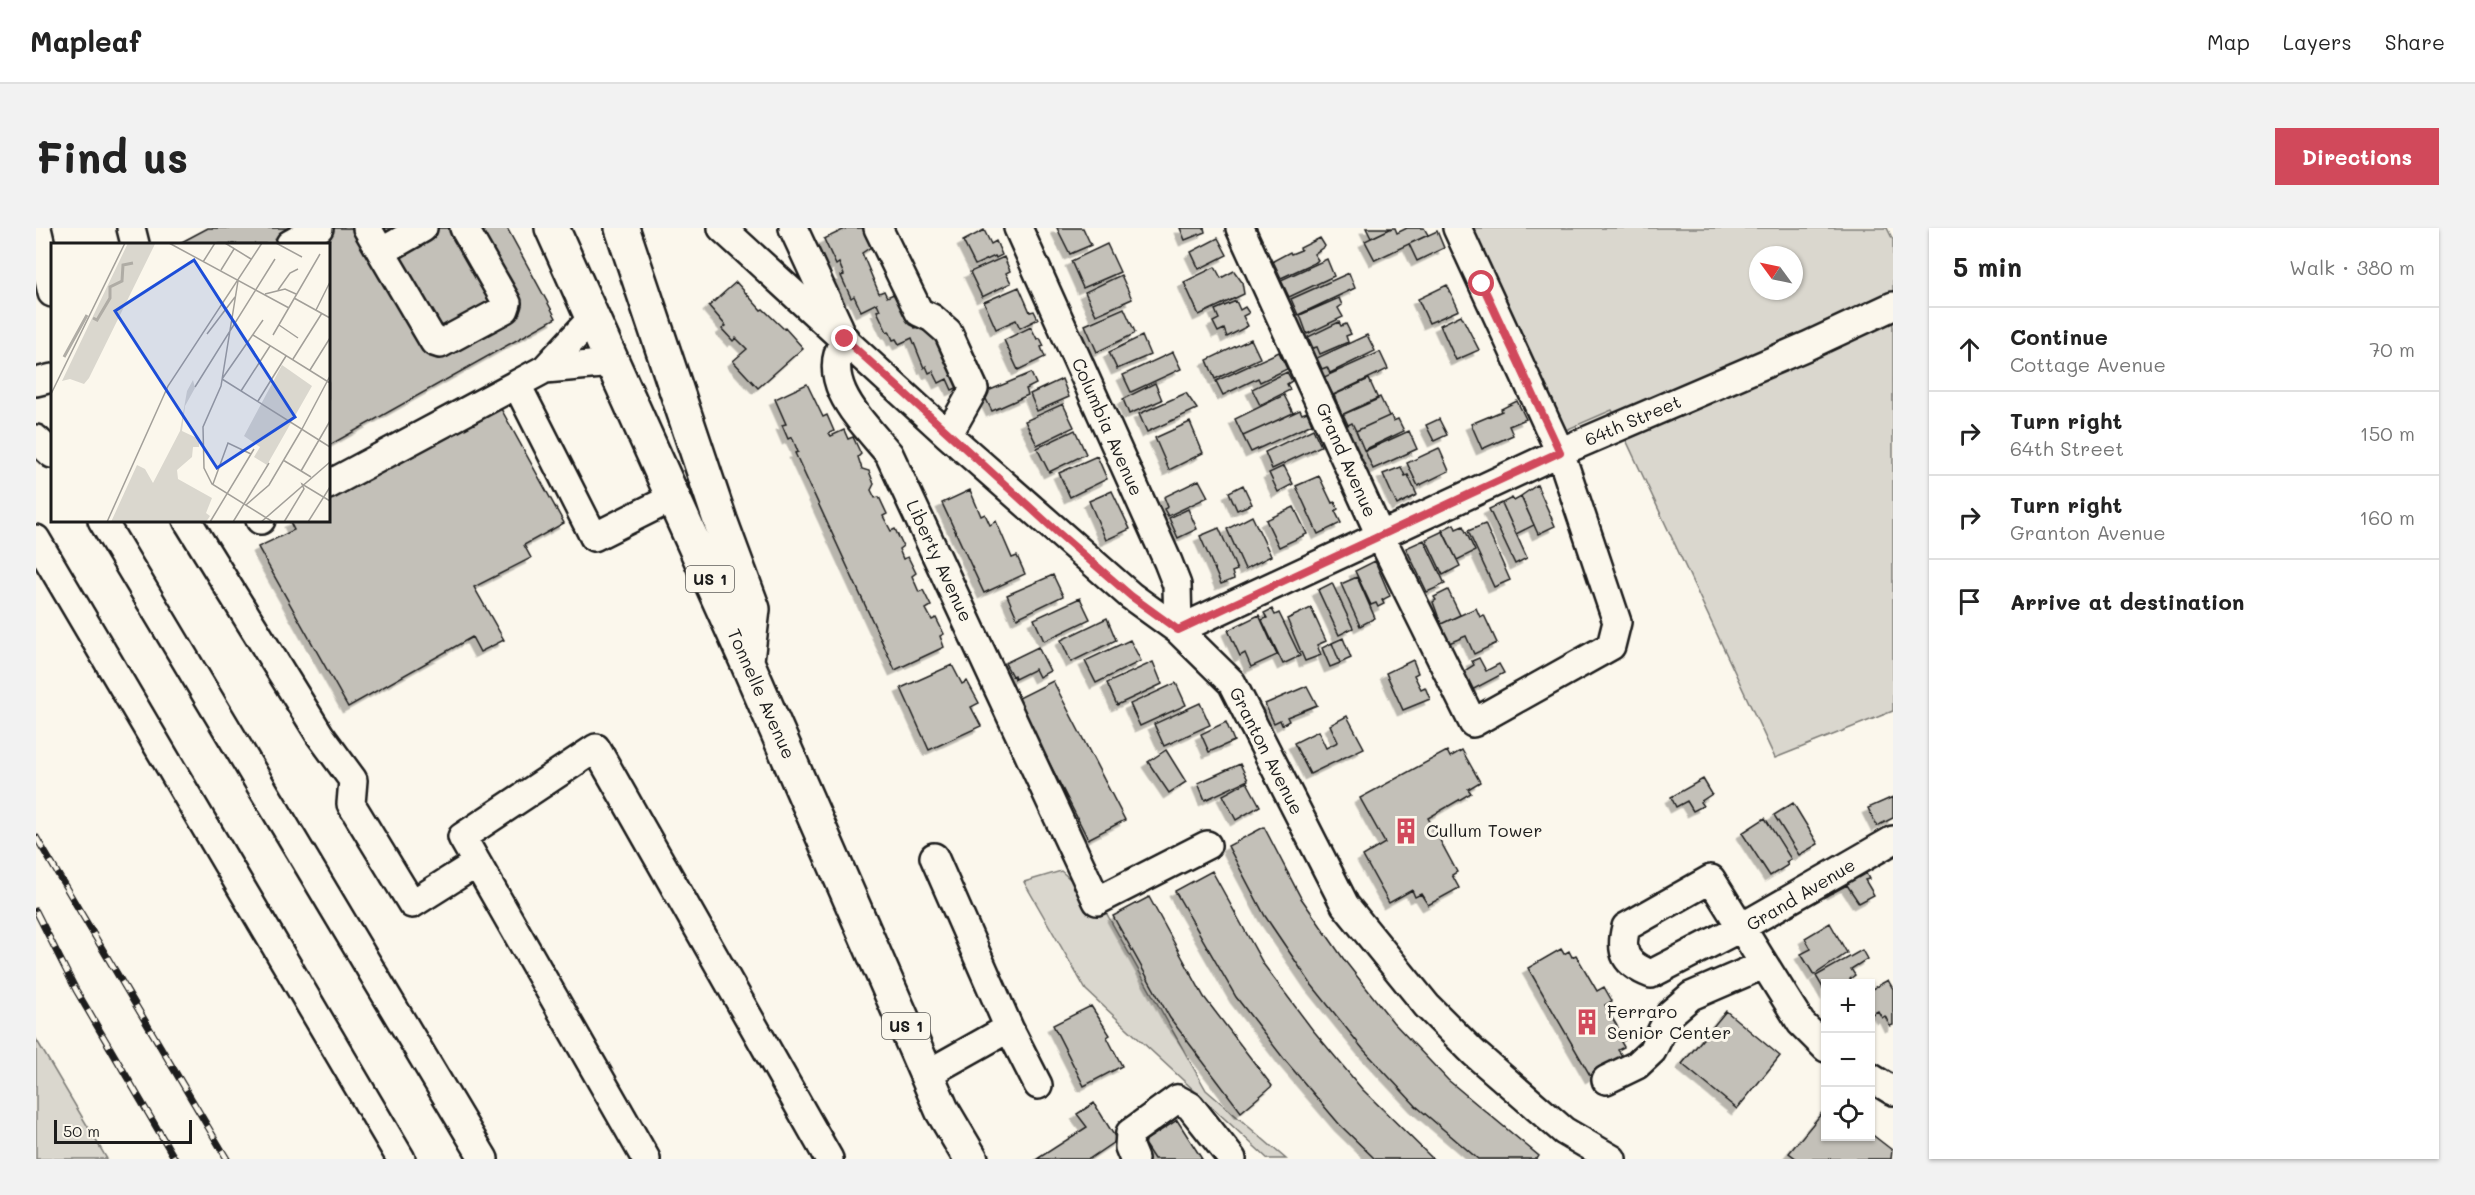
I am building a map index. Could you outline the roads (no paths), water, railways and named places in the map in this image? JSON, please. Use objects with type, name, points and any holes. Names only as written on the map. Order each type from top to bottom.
[{"type":"main road","name":"Tonnelle Avenue","points":[[552,228],[747,662],[942,1110],[971,1159]]},
{"type":"main road","points":[[622,228],[720,520],[753,609],[747,662]]},
{"type":"street","points":[[37,228],[51,289]]},
{"type":"street","points":[[131,228],[135,243]]},
{"type":"street","points":[[292,243],[319,228]]},
{"type":"street","points":[[367,228],[434,342],[440,344],[505,309],[507,303],[464,228]]},
{"type":"street","points":[[381,252],[423,228]]},
{"type":"street","name":"Granton Avenue","points":[[722,228],[948,435],[1131,596],[1178,630],[1232,683],[1346,905],[1427,1006],[1474,1053],[1564,1131],[1612,1159]]},
{"type":"street","points":[[793,228],[845,339]]},
{"type":"street","points":[[878,228],[919,312],[932,318],[948,332],[974,389],[948,435]]},
{"type":"street","name":"Columbia Avenue","points":[[1018,228],[1168,562],[1177,585],[1178,630]]},
{"type":"street","name":"Grand Avenue","points":[[1240,228],[1380,535],[1473,723],[1611,646],[1617,622],[1560,452]]},
{"type":"street","points":[[1457,228],[1560,452]]},
{"type":"street","name":"64th Street","points":[[1178,630],[1560,452],[1807,346],[1893,306]]},
{"type":"street","points":[[330,481],[545,369],[592,318]]},
{"type":"street","name":"Liberty Avenue","points":[[845,339],[836,355],[840,391],[889,454],[1097,901],[1207,845]]},
{"type":"street","points":[[545,369],[613,363]]},
{"type":"street","points":[[36,382],[51,378]]},
{"type":"street","points":[[517,385],[594,537],[674,497]]},
{"type":"street","points":[[36,439],[51,453]]},
{"type":"street","points":[[103,522],[484,1159]]},
{"type":"street","points":[[189,522],[320,735],[353,780],[351,804],[412,904],[477,863]]},
{"type":"street","points":[[36,539],[401,1159]]},
{"type":"street","points":[[646,1159],[462,837],[596,748],[829,1159]]},
{"type":"street","name":"Grand Avenue","points":[[1821,1043],[1801,1023],[1740,928],[1893,840]]},
{"type":"street","points":[[934,856],[1009,1028],[1038,1085]]},
{"type":"street","points":[[1606,1080],[1637,1065],[1652,1051],[1670,1014],[1691,996],[1763,965]]},
{"type":"street","points":[[927,1074],[1009,1028]]},
{"type":"street","points":[[1875,1080],[1893,1091]]},
{"type":"street","points":[[1134,1159],[1129,1147],[1130,1133],[1177,1099],[1190,1106],[1232,1159]]},
{"type":"railway","points":[[36,837],[227,1159]]},
{"type":"railway","points":[[36,911],[76,990],[175,1159]]},
{"type":"place","name":"Cullum Tower","points":[[1406,831]]},
{"type":"place","name":"Ferraro Senior Center","points":[[1587,1022]]}]
